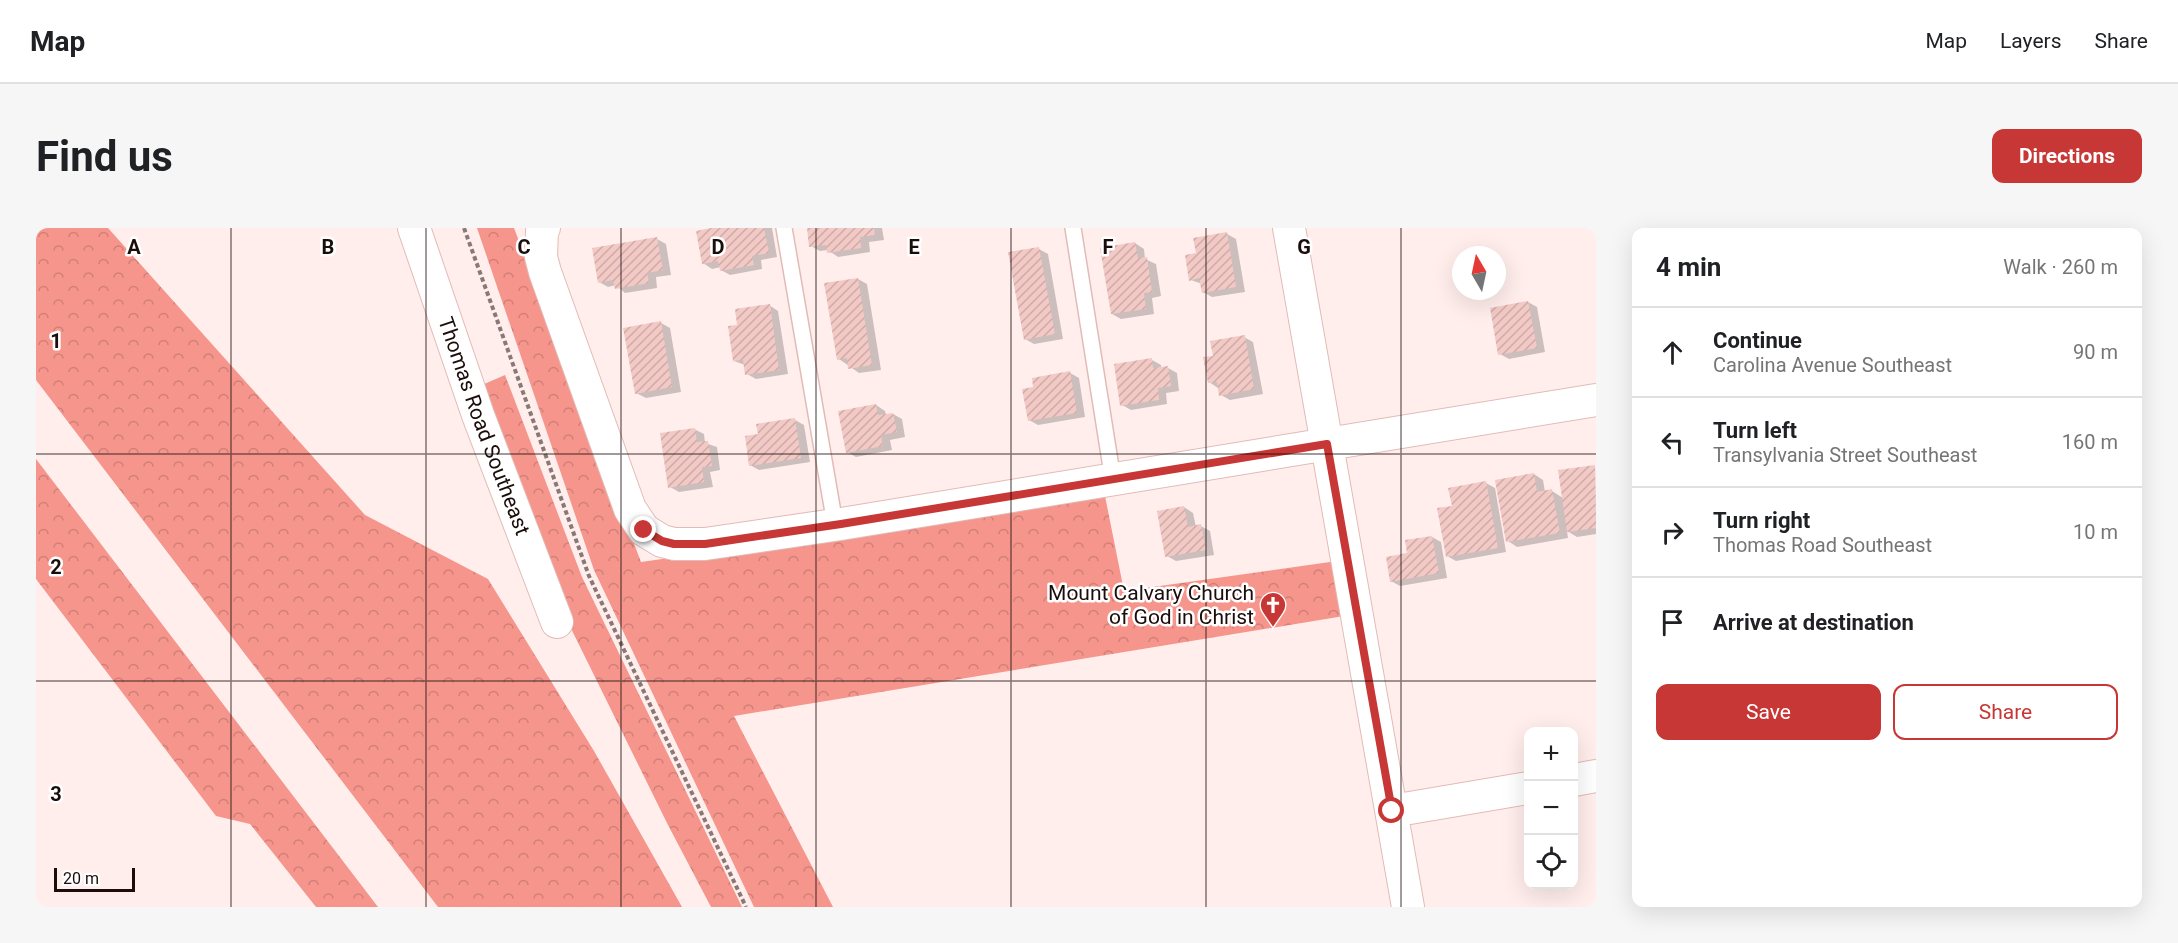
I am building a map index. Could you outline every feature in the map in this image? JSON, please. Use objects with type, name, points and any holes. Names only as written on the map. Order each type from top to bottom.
[{"type":"street","name":"Thomas Road Southeast","points":[[414,228],[478,415],[557,622]]},
{"type":"street","points":[[544,228],[541,257],[545,272],[630,509],[644,530],[662,541],[674,544],[705,544],[835,525],[1596,399]]},
{"type":"street","points":[[1289,228],[1408,907]]},
{"type":"street","points":[[1578,779],[1596,776]]},
{"type":"street","points":[[1392,811],[1524,789]]},
{"type":"lane","points":[[784,228],[835,525]]},
{"type":"lane","points":[[1073,228],[1113,480]]},
{"type":"path","points":[[464,228],[589,576],[746,907]]},
{"type":"green space","points":[[36,228],[108,228],[365,515],[488,579],[594,751],[682,907],[438,907],[36,380]]},
{"type":"green space","points":[[477,228],[514,228],[641,562],[1105,496],[1124,591],[1337,561],[1344,616],[734,716],[833,907],[754,907],[594,570]]},
{"type":"green space","points":[[505,375],[582,577],[742,907],[711,907],[552,590],[475,388]]},
{"type":"green space","points":[[36,459],[378,907],[316,907],[250,824],[216,816],[36,579]]},
{"type":"building","points":[[711,228],[764,228],[769,253],[752,256],[754,265],[720,271],[718,261],[702,264],[696,231]]},
{"type":"building","points":[[807,228],[874,228],[875,235],[860,237],[861,248],[827,253],[826,245],[809,247]]},
{"type":"building","points":[[1227,232],[1236,287],[1202,293],[1199,278],[1189,281],[1185,255],[1196,253],[1193,238]]},
{"type":"building","points":[[657,237],[663,270],[647,273],[649,283],[615,289],[613,280],[598,283],[592,248]]},
{"type":"building","points":[[1135,242],[1138,258],[1147,257],[1152,292],[1144,293],[1146,309],[1111,314],[1100,248]]},
{"type":"building","points":[[1039,247],[1055,334],[1024,340],[1008,252]]},
{"type":"building","points":[[858,278],[872,365],[848,369],[847,358],[837,360],[824,283]]},
{"type":"building","points":[[1528,301],[1537,348],[1498,355],[1490,308]]},
{"type":"building","points":[[770,304],[779,370],[745,375],[743,360],[733,361],[728,326],[737,325],[735,309]]},
{"type":"building","points":[[661,321],[672,387],[635,394],[623,328]]},
{"type":"building","points":[[1245,335],[1254,389],[1219,396],[1217,382],[1208,383],[1203,357],[1213,356],[1210,341]]},
{"type":"building","points":[[1152,358],[1153,368],[1168,366],[1171,386],[1158,388],[1159,400],[1120,406],[1114,364]]},
{"type":"building","points":[[1070,371],[1077,413],[1028,421],[1022,389],[1033,387],[1032,378]]},
{"type":"building","points":[[876,404],[878,415],[893,413],[897,432],[881,435],[883,446],[846,453],[838,411]]},
{"type":"building","points":[[795,418],[801,458],[749,466],[745,436],[758,434],[756,424]]},
{"type":"building","points":[[695,428],[697,442],[708,441],[712,466],[702,467],[704,482],[668,488],[660,433]]},
{"type":"building","points":[[1595,465],[1596,528],[1567,532],[1558,470]]},
{"type":"building","points":[[1534,473],[1537,492],[1552,489],[1560,533],[1506,542],[1495,480]]},
{"type":"building","points":[[1486,481],[1498,548],[1446,557],[1437,508],[1452,506],[1448,488]]},
{"type":"building","points":[[1184,506],[1188,527],[1201,524],[1206,550],[1165,557],[1157,511]]},
{"type":"building","points":[[1432,536],[1439,573],[1390,582],[1386,557],[1407,553],[1405,540]]},
{"type":"place","name":"Mount Calvary Church of God in Christ","points":[[1273,628]]},
{"type":"route","points":[[644,530],[662,541],[674,544],[705,544],[835,525],[1327,444],[1392,811]]}]
